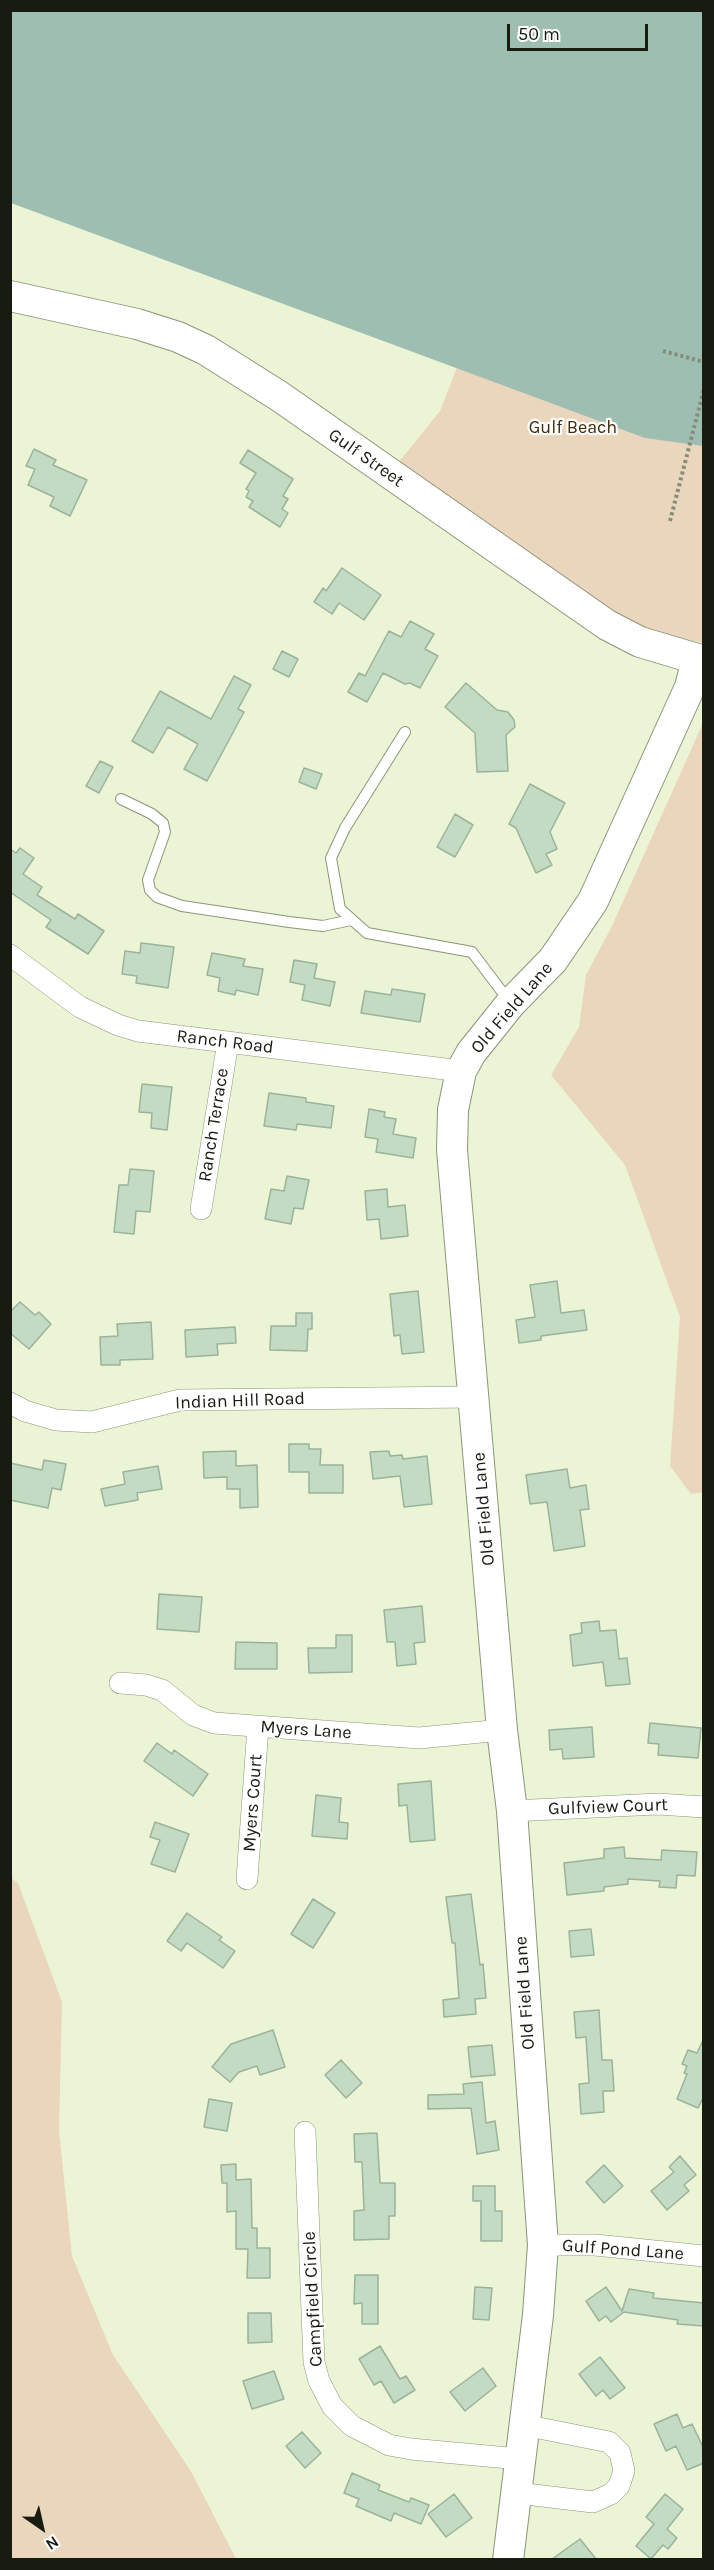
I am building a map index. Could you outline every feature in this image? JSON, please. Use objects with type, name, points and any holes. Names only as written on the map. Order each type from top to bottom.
[{"type":"street","name":"Gulf Street","points":[[10,296],[137,324],[178,337],[206,350],[279,396],[607,625],[640,642],[700,660]]},
{"type":"street","name":"Old Field Lane","points":[[508,2559],[538,2315],[543,2245],[512,1811],[502,1730],[452,1150],[453,1110],[461,1071],[483,1037],[511,1003],[553,960],[593,901],[690,687],[700,660]]},
{"type":"street","name":"Ranch Road","points":[[10,955],[80,1007],[118,1025],[138,1031],[461,1071]]},
{"type":"street","name":"Ranch Terrace","points":[[201,1209],[228,1042]]},
{"type":"street","name":"Indian Hill Road","points":[[10,1403],[25,1411],[56,1420],[92,1422],[180,1400],[475,1398]]},
{"type":"street","name":"Myers Lane","points":[[120,1683],[146,1685],[162,1690],[193,1715],[214,1723],[419,1738],[502,1730]]},
{"type":"street","name":"Myers Court","points":[[247,1879],[258,1727]]},
{"type":"street","name":"Gulfview Court","points":[[512,1811],[658,1804],[704,1808]]},
{"type":"street","name":"Campfield Circle","points":[[305,2132],[314,2362],[319,2381],[332,2406],[352,2426],[388,2445],[519,2459]]},
{"type":"street","name":"Gulf Pond Lane","points":[[543,2245],[595,2245],[704,2256]]},
{"type":"street","points":[[517,2493],[593,2502],[611,2494],[619,2486],[624,2471],[620,2453],[609,2442],[524,2426]]},
{"type":"lane","points":[[405,732],[345,828],[331,858],[340,909],[367,933],[472,952],[511,1003]]},
{"type":"lane","points":[[121,799],[152,814],[163,823],[165,832],[148,880],[150,890],[157,897],[182,906],[289,922],[323,926],[351,920]]},
{"type":"path","points":[[663,351],[704,362]]},
{"type":"path","points":[[670,521],[704,389]]},
{"type":"green space","name":"Gulf Beach","points":[[513,224],[703,285],[703,643],[667,635],[624,619],[398,463],[440,411]]},
{"type":"green space","points":[[703,723],[704,1492],[691,1494],[670,1466],[680,1317],[625,1165],[551,1075],[579,1027],[586,975],[612,926]]},
{"type":"green space","points":[[10,1877],[18,1883],[62,2002],[59,2131],[72,2256],[113,2355],[192,2473],[236,2559],[11,2559]]},
{"type":"shaded area","points":[[10,11],[703,11],[703,446],[645,438],[11,203]]},
{"type":"building","points":[[34,449],[56,460],[53,465],[87,480],[70,516],[50,506],[54,497],[28,485],[35,469],[26,466]]},
{"type":"building","points":[[248,450],[293,479],[283,496],[288,499],[282,509],[288,513],[280,527],[249,507],[253,501],[246,497],[249,491],[246,489],[256,473],[240,463]]},
{"type":"building","points":[[342,568],[381,595],[364,620],[339,603],[332,614],[314,602],[323,588],[326,591]]},
{"type":"building","points":[[410,621],[434,634],[425,649],[438,656],[420,688],[410,683],[405,684],[383,673],[367,702],[348,692],[359,673],[365,676],[389,631],[401,637]]},
{"type":"building","points":[[282,651],[298,659],[289,677],[273,669]]},
{"type":"building","points":[[234,676],[251,685],[238,709],[244,712],[207,781],[184,769],[198,744],[168,727],[153,753],[132,741],[160,691],[211,719]]},
{"type":"building","points":[[466,683],[497,710],[508,712],[514,720],[515,727],[506,735],[508,771],[477,772],[475,733],[445,707]]},
{"type":"building","points":[[100,761],[113,767],[99,793],[86,786]]},
{"type":"building","points":[[304,768],[322,774],[316,789],[299,782]]},
{"type":"building","points":[[530,784],[565,803],[550,832],[557,849],[546,854],[552,865],[536,873],[516,828],[509,824]]},
{"type":"building","points":[[455,814],[473,825],[455,857],[437,847]]},
{"type":"building","points":[[20,848],[34,858],[23,874],[42,887],[37,895],[75,919],[78,914],[104,931],[88,954],[46,927],[51,920],[10,892],[10,849],[16,853]]},
{"type":"building","points":[[141,943],[174,947],[168,988],[136,983],[137,976],[122,974],[125,951],[140,953]]},
{"type":"building","points":[[212,953],[245,959],[243,966],[263,969],[258,995],[236,990],[235,995],[218,991],[220,978],[207,975]]},
{"type":"building","points":[[294,960],[317,964],[314,978],[335,982],[330,1006],[302,1000],[305,985],[290,982]]},
{"type":"building","points":[[392,989],[425,994],[420,1022],[361,1013],[365,991],[391,995]]},
{"type":"building","points":[[142,1084],[172,1087],[167,1130],[151,1128],[152,1113],[139,1112]]},
{"type":"building","points":[[269,1093],[306,1098],[306,1102],[334,1106],[331,1128],[297,1124],[296,1130],[264,1126]]},
{"type":"building","points":[[369,1109],[385,1112],[384,1117],[396,1119],[393,1134],[416,1138],[413,1158],[376,1152],[378,1139],[365,1137]]},
{"type":"building","points":[[130,1169],[154,1171],[150,1212],[136,1211],[134,1234],[114,1232],[119,1185],[128,1185]]},
{"type":"building","points":[[287,1176],[309,1180],[303,1209],[294,1208],[291,1224],[265,1219],[271,1189],[284,1191]]},
{"type":"building","points":[[387,1189],[388,1207],[405,1205],[408,1236],[381,1239],[379,1219],[367,1220],[365,1191]]},
{"type":"building","points":[[557,1281],[561,1313],[584,1310],[587,1330],[541,1336],[541,1340],[519,1343],[516,1320],[535,1317],[530,1285]]},
{"type":"building","points":[[418,1291],[424,1352],[402,1354],[400,1335],[394,1336],[390,1294]]},
{"type":"building","points":[[20,1302],[35,1315],[39,1312],[51,1324],[29,1349],[10,1333],[10,1312]]},
{"type":"building","points":[[296,1313],[312,1313],[312,1329],[308,1329],[307,1351],[270,1350],[271,1326],[296,1326]]},
{"type":"building","points":[[151,1322],[153,1359],[120,1360],[120,1365],[101,1365],[100,1337],[118,1336],[117,1324]]},
{"type":"building","points":[[235,1327],[236,1343],[217,1344],[218,1355],[186,1357],[185,1330]]},
{"type":"building","points":[[289,1444],[309,1444],[309,1449],[321,1449],[320,1465],[343,1465],[343,1493],[309,1493],[309,1472],[289,1472]]},
{"type":"building","points":[[236,1451],[236,1466],[257,1465],[258,1507],[240,1508],[240,1489],[227,1489],[227,1477],[204,1478],[203,1452]]},
{"type":"building","points":[[389,1451],[390,1456],[402,1455],[403,1459],[427,1456],[432,1504],[404,1507],[400,1476],[373,1479],[370,1452]]},
{"type":"building","points":[[44,1460],[66,1464],[61,1490],[52,1488],[48,1508],[10,1500],[10,1463],[42,1470]]},
{"type":"building","points":[[158,1466],[162,1489],[137,1493],[138,1500],[105,1506],[101,1489],[125,1484],[123,1472]]},
{"type":"building","points":[[567,1469],[570,1488],[586,1485],[589,1509],[580,1510],[585,1546],[554,1551],[547,1502],[530,1504],[526,1475]]},
{"type":"building","points":[[159,1594],[202,1597],[199,1632],[157,1629]]},
{"type":"building","points":[[422,1606],[425,1642],[414,1643],[416,1664],[397,1666],[395,1642],[387,1642],[384,1610]]},
{"type":"building","points":[[599,1621],[600,1631],[616,1630],[619,1659],[627,1658],[630,1684],[606,1686],[603,1662],[573,1666],[570,1635],[582,1633],[581,1623]]},
{"type":"building","points":[[336,1635],[352,1635],[352,1672],[309,1673],[308,1648],[336,1648]]},
{"type":"building","points":[[236,1642],[277,1643],[277,1669],[235,1669]]},
{"type":"building","points":[[650,1723],[701,1728],[698,1758],[658,1755],[659,1744],[648,1743]]},
{"type":"building","points":[[592,1727],[594,1757],[563,1759],[562,1749],[550,1750],[549,1730]]},
{"type":"building","points":[[157,1743],[172,1754],[174,1750],[208,1774],[193,1796],[144,1761]]},
{"type":"building","points":[[431,1781],[435,1840],[410,1842],[407,1805],[399,1806],[398,1784]]},
{"type":"building","points":[[316,1795],[341,1798],[339,1822],[348,1823],[347,1839],[312,1836]]},
{"type":"building","points":[[155,1822],[189,1834],[175,1872],[151,1864],[160,1840],[150,1837]]},
{"type":"building","points":[[624,1847],[625,1858],[661,1860],[662,1850],[697,1852],[695,1876],[677,1875],[676,1888],[659,1887],[660,1881],[628,1879],[628,1884],[604,1887],[604,1891],[567,1895],[564,1863],[604,1858],[604,1849]]},
{"type":"building","points":[[471,1894],[480,1965],[483,1964],[486,1998],[475,1999],[476,2014],[444,2017],[443,2000],[459,1998],[455,1943],[452,1943],[446,1897]]},
{"type":"building","points":[[313,1899],[335,1913],[313,1948],[291,1934]]},
{"type":"building","points":[[187,1913],[222,1937],[219,1940],[235,1951],[223,1968],[187,1943],[181,1951],[167,1941]]},
{"type":"building","points":[[591,1929],[594,1955],[571,1957],[569,1931]]},
{"type":"building","points":[[599,2010],[602,2060],[612,2060],[614,2091],[603,2091],[604,2112],[581,2114],[579,2084],[589,2083],[586,2037],[576,2038],[574,2012]]},
{"type":"building","points":[[273,2030],[285,2067],[260,2075],[257,2066],[239,2072],[230,2082],[212,2067],[231,2044]]},
{"type":"building","points":[[704,2038],[704,2096],[698,2108],[677,2099],[687,2074],[684,2073],[687,2066],[682,2064],[688,2050],[697,2053]]},
{"type":"building","points":[[492,2045],[495,2075],[471,2077],[468,2047]]},
{"type":"building","points":[[341,2060],[362,2083],[346,2098],[325,2075]]},
{"type":"building","points":[[482,2082],[486,2123],[495,2121],[499,2150],[477,2154],[471,2108],[428,2109],[428,2095],[464,2094],[463,2084]]},
{"type":"building","points":[[209,2099],[232,2103],[227,2131],[204,2127]]},
{"type":"building","points":[[377,2133],[380,2183],[395,2183],[395,2216],[389,2216],[389,2239],[354,2240],[354,2211],[364,2210],[362,2162],[355,2162],[354,2134]]},
{"type":"building","points":[[680,2156],[696,2175],[684,2185],[689,2191],[667,2210],[651,2191],[674,2172],[669,2167]]},
{"type":"building","points":[[236,2164],[236,2180],[251,2179],[252,2228],[257,2228],[257,2248],[270,2248],[270,2278],[247,2278],[248,2249],[236,2249],[236,2211],[227,2212],[227,2183],[222,2183],[221,2165]]},
{"type":"building","points":[[604,2165],[623,2186],[604,2203],[586,2182]]},
{"type":"building","points":[[473,2186],[495,2186],[495,2211],[502,2211],[502,2241],[481,2241],[481,2201],[473,2201]]},
{"type":"building","points":[[355,2275],[378,2275],[378,2324],[362,2324],[362,2303],[354,2304]]},
{"type":"building","points":[[475,2287],[492,2288],[489,2320],[473,2319]]},
{"type":"building","points":[[606,2287],[622,2311],[629,2289],[654,2293],[653,2298],[704,2303],[704,2326],[677,2324],[678,2320],[624,2312],[611,2322],[606,2316],[599,2321],[586,2301]]},
{"type":"building","points":[[248,2313],[271,2313],[272,2342],[248,2343]]},
{"type":"building","points":[[380,2346],[400,2379],[406,2376],[415,2390],[394,2403],[381,2381],[374,2385],[359,2359]]},
{"type":"building","points":[[600,2357],[625,2388],[610,2399],[603,2390],[596,2396],[579,2374]]},
{"type":"building","points":[[483,2368],[496,2386],[465,2411],[450,2392]]},
{"type":"building","points":[[274,2371],[284,2399],[252,2409],[243,2381]]},
{"type":"building","points":[[677,2414],[683,2428],[692,2424],[704,2449],[704,2463],[687,2470],[676,2446],[666,2451],[654,2424]]},
{"type":"building","points":[[302,2432],[321,2453],[305,2468],[286,2446]]},
{"type":"building","points":[[352,2473],[380,2485],[378,2490],[409,2502],[411,2498],[429,2505],[421,2524],[394,2513],[391,2521],[356,2506],[359,2499],[344,2493]]},
{"type":"building","points":[[454,2494],[472,2518],[446,2537],[428,2514]]},
{"type":"building","points":[[665,2494],[683,2509],[667,2529],[677,2538],[668,2549],[663,2545],[651,2559],[636,2546],[654,2524],[646,2517]]},
{"type":"building","points":[[580,2539],[596,2559],[552,2559]]}]
